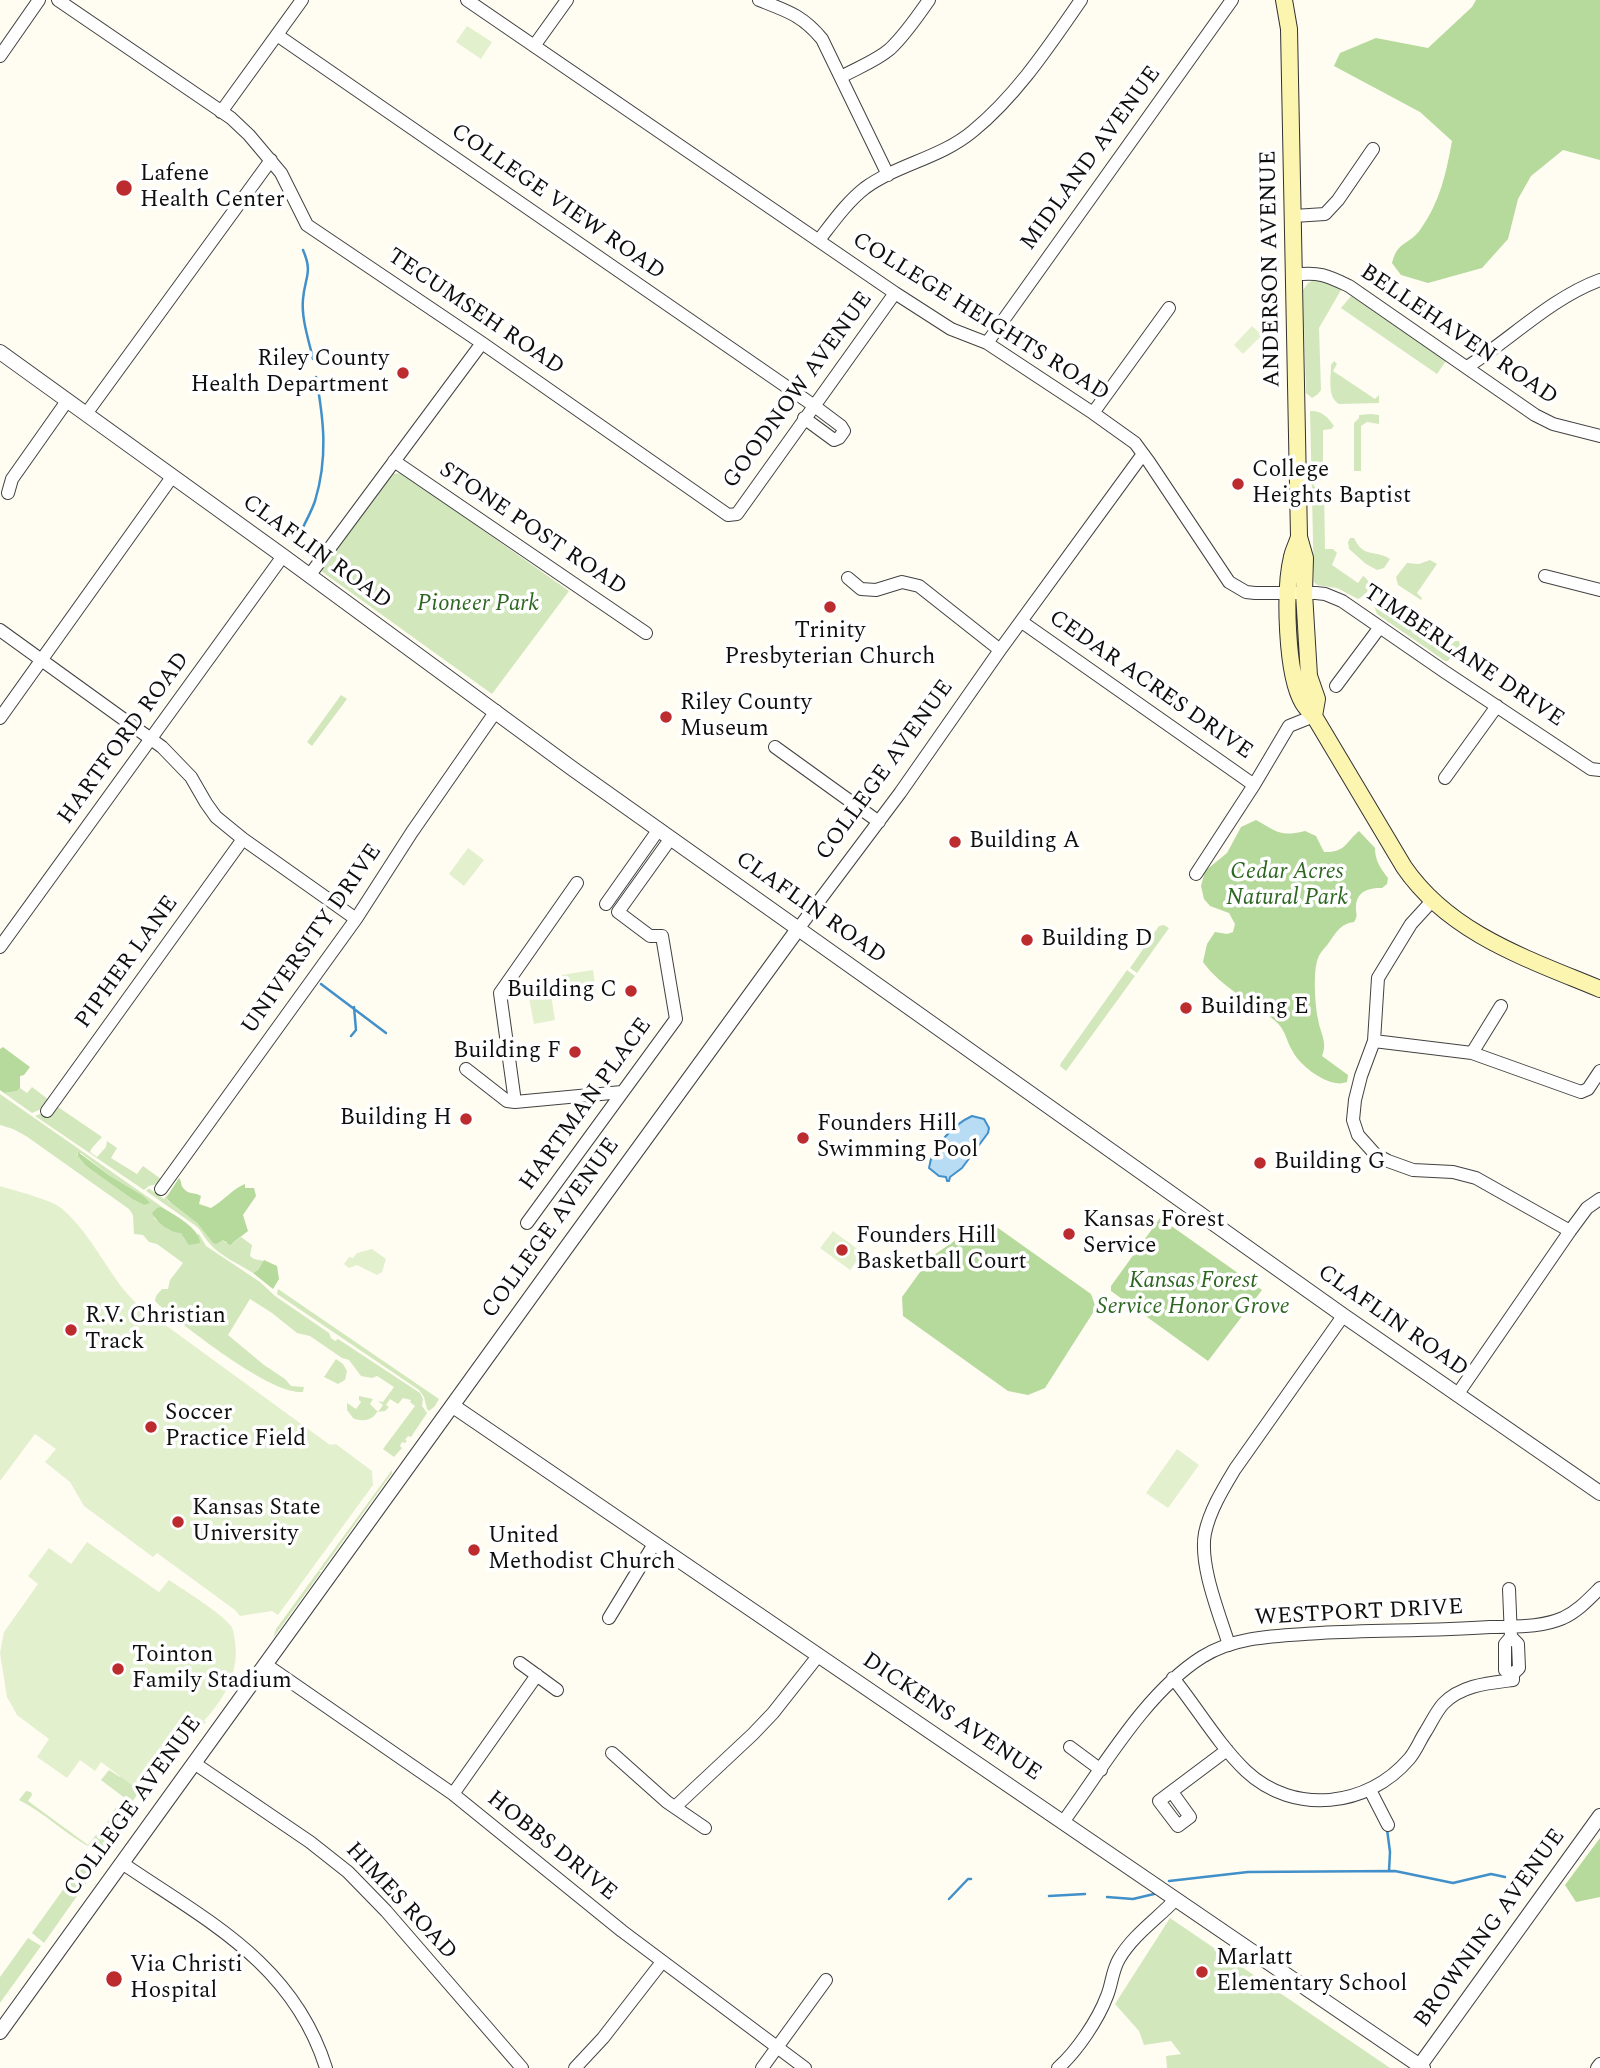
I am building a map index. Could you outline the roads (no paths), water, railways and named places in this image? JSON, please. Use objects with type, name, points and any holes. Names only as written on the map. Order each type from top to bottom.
[{"type":"main road","name":"ANDERSON AVENUE","points":[[1284,0],[1289,29],[1299,537],[1305,558],[1296,593],[1309,676],[1317,699],[1314,716],[1404,867],[1432,901],[1458,923],[1484,939],[1600,989]]},
{"type":"street","points":[[0,56],[39,0]]},
{"type":"street","name":"TECUMSEH ROAD","points":[[58,0],[221,112],[249,135],[271,160],[293,195],[307,225],[729,515],[737,514]]},
{"type":"street","points":[[221,112],[302,0]]},
{"type":"street","name":"COLLEGE HEIGHTS ROAD","points":[[467,0],[895,293],[951,329],[986,343],[1135,443],[1229,582],[1246,592],[1296,593]]},
{"type":"street","points":[[534,46],[567,0]]},
{"type":"street","points":[[759,0],[798,15],[822,39],[888,175]]},
{"type":"street","points":[[841,77],[889,49],[929,0]]},
{"type":"street","points":[[819,240],[850,201],[866,187],[945,151],[973,132],[1034,68],[1081,0]]},
{"type":"street","name":"MIDLAND AVENUE","points":[[986,343],[1232,0]]},
{"type":"street","name":"COLLEGE VIEW ROAD","points":[[277,35],[813,405],[843,428],[842,436],[831,439],[804,418]]},
{"type":"street","points":[[1294,216],[1325,214],[1338,200],[1373,149]]},
{"type":"street","points":[[86,414],[271,160]]},
{"type":"street","name":"BELLEHAVEN ROAD","points":[[1294,275],[1325,274],[1349,286],[1535,415],[1553,424],[1600,436]]},
{"type":"street","points":[[1467,367],[1563,298],[1600,280]]},
{"type":"street","name":"GOODNOW AVENUE","points":[[737,514],[895,293]]},
{"type":"street","points":[[1093,413],[1169,308]]},
{"type":"street","points":[[309,576],[482,343]]},
{"type":"street","name":"CLAFLIN ROAD","points":[[0,352],[798,929],[1343,1316],[1600,1493]]},
{"type":"street","points":[[8,493],[12,479],[67,401]]},
{"type":"street","name":"COLLEGE AVENUE","points":[[0,2032],[1143,454]]},
{"type":"street","name":"STONE POST ROAD","points":[[394,461],[646,633]]},
{"type":"street","points":[[0,718],[172,477]]},
{"type":"street","name":"HARTFORD ROAD","points":[[0,947],[283,556]]},
{"type":"street","points":[[1545,576],[1600,590]]},
{"type":"street","points":[[848,578],[861,589],[876,590],[902,582],[919,586],[1000,649]]},
{"type":"street","name":"TIMBERLANE DRIVE","points":[[1296,593],[1325,594],[1342,601],[1591,769],[1600,770]]},
{"type":"street","name":"CEDAR ACRES DRIVE","points":[[1022,622],[1255,785]]},
{"type":"street","points":[[1336,686],[1380,627]]},
{"type":"street","points":[[0,630],[175,758],[191,777],[216,817],[356,919]]},
{"type":"street","points":[[1445,778],[1497,706]]},
{"type":"street","name":"UNIVERSITY DRIVE","points":[[161,1189],[356,919],[412,832],[496,711]]},
{"type":"street","points":[[1196,874],[1255,785],[1289,726],[1314,716]]},
{"type":"street","points":[[775,747],[879,822]]},
{"type":"street","points":[[606,904],[665,834]]},
{"type":"street","name":"HARTMAN PLACE","points":[[527,1223],[676,1019],[662,936],[650,936],[618,912],[665,834]]},
{"type":"street","name":"PIPHER LANE","points":[[47,1111],[243,839]]},
{"type":"street","points":[[514,1102],[500,993],[577,883]]},
{"type":"street","points":[[1432,901],[1411,924],[1378,978],[1374,1041],[1361,1076],[1353,1120],[1358,1135],[1368,1147],[1388,1161],[1413,1170],[1452,1172],[1476,1178],[1570,1231]]},
{"type":"street","points":[[1472,1053],[1501,1006]]},
{"type":"street","points":[[1374,1041],[1472,1053],[1581,1092],[1588,1089],[1600,1071]]},
{"type":"street","points":[[466,1069],[505,1100],[514,1102],[622,1092]]},
{"type":"street","points":[[1457,1395],[1570,1231],[1587,1208],[1600,1199]]},
{"type":"street","points":[[1229,1645],[1207,1574],[1204,1536],[1209,1519],[1220,1493],[1235,1469],[1343,1316]]},
{"type":"street","name":"DICKENS AVENUE","points":[[453,1406],[1420,2067]]},
{"type":"street","points":[[609,1618],[654,1544]]},
{"type":"street","name":"WESTPORT DRIVE","points":[[1063,1822],[1151,1701],[1173,1678],[1203,1656],[1229,1645],[1263,1637],[1382,1630],[1511,1632],[1562,1618],[1582,1606],[1600,1588]]},
{"type":"street","points":[[1173,1678],[1227,1749],[1262,1783],[1283,1794],[1308,1800],[1340,1800],[1370,1790],[1386,1780],[1410,1757],[1443,1704],[1459,1692],[1484,1683],[1513,1680],[1513,1674],[1518,1668],[1518,1644],[1511,1632],[1509,1589]]},
{"type":"street","points":[[675,1808],[760,1727],[818,1656]]},
{"type":"street","points":[[520,1663],[557,1690]]},
{"type":"street","name":"HOBBS DRIVE","points":[[265,1664],[453,1794],[662,1962],[805,2068]]},
{"type":"street","points":[[453,1794],[537,1675]]},
{"type":"street","points":[[1070,1748],[1101,1770]]},
{"type":"street","points":[[1172,1792],[1227,1749]]},
{"type":"street","points":[[612,1753],[675,1808],[705,1828]]},
{"type":"street","name":"HIMES ROAD","points":[[194,1763],[310,1842],[348,1872],[386,1910],[522,2068]]},
{"type":"street","points":[[1370,1790],[1388,1825]]},
{"type":"street","name":"BROWNING AVENUE","points":[[1420,2067],[1600,1816]]},
{"type":"street","points":[[122,1863],[225,1933],[268,1969],[304,2017],[326,2068]]},
{"type":"street","points":[[1058,2068],[1073,2053],[1104,2003],[1115,1968],[1124,1952],[1176,1899]]},
{"type":"street","points":[[575,2068],[603,2038],[662,1962]]},
{"type":"street","points":[[762,2068],[826,1980]]},
{"type":"street","points":[[1597,2068],[1600,2064]]},
{"type":"water","points":[[972,1116],[984,1119],[989,1128],[988,1133],[962,1168],[947,1181],[946,1177],[939,1176],[929,1168],[931,1160],[945,1138]]},
{"type":"waterway","points":[[303,250],[308,270],[303,314],[313,359]]},
{"type":"waterway","points":[[299,536],[315,501],[322,470],[323,424],[316,377]]},
{"type":"waterway","points":[[321,984],[386,1033]]},
{"type":"waterway","points":[[351,1036],[356,1030],[354,1007]]},
{"type":"waterway","points":[[1387,1829],[1389,1871]]},
{"type":"waterway","points":[[1169,1881],[1248,1872],[1395,1871],[1453,1883],[1491,1874],[1505,1877]]},
{"type":"waterway","points":[[949,1899],[971,1879]]},
{"type":"waterway","points":[[1049,1896],[1085,1894]]},
{"type":"waterway","points":[[1107,1897],[1133,1899],[1154,1894]]},
{"type":"place","name":"Lafene Health Center","points":[[124,188]]},
{"type":"place","name":"Riley County Health Department","points":[[403,373]]},
{"type":"place","name":"College Heights Baptist","points":[[1238,484]]},
{"type":"place","name":"Trinity Presbyterian Church","points":[[830,607]]},
{"type":"place","name":"Riley County Museum","points":[[666,717]]},
{"type":"place","name":"Building A","points":[[955,842]]},
{"type":"place","name":"Building D","points":[[1027,940]]},
{"type":"place","name":"Building C","points":[[631,991]]},
{"type":"place","name":"Building E","points":[[1186,1008]]},
{"type":"place","name":"Building F","points":[[575,1052]]},
{"type":"place","name":"Building H","points":[[466,1119]]},
{"type":"place","name":"Founders Hill Swimming Pool","points":[[803,1138]]},
{"type":"place","name":"Building G","points":[[1260,1163]]},
{"type":"place","name":"Kansas Forest Service","points":[[1069,1234]]},
{"type":"place","name":"Founders Hill Basketball Court","points":[[842,1250]]},
{"type":"place","name":"R.V. Christian Track","points":[[71,1330]]},
{"type":"place","name":"Soccer Practice Field","points":[[151,1427]]},
{"type":"place","name":"Kansas State University","points":[[178,1522]]},
{"type":"place","name":"United Methodist Church","points":[[474,1550]]},
{"type":"place","name":"Tointon Family Stadium","points":[[118,1669]]},
{"type":"place","name":"Marlatt Elementary School","points":[[1202,1972]]},
{"type":"place","name":"Via Christi Hospital","points":[[114,1979]]},
{"type":"park label","name":"Pioneer Park","points":[[478,605]]},
{"type":"park label","name":"Cedar Acres Natural Park","points":[[1287,886]]},
{"type":"park label","name":"Kansas Forest Service Honor Grove","points":[[1193,1295]]}]
